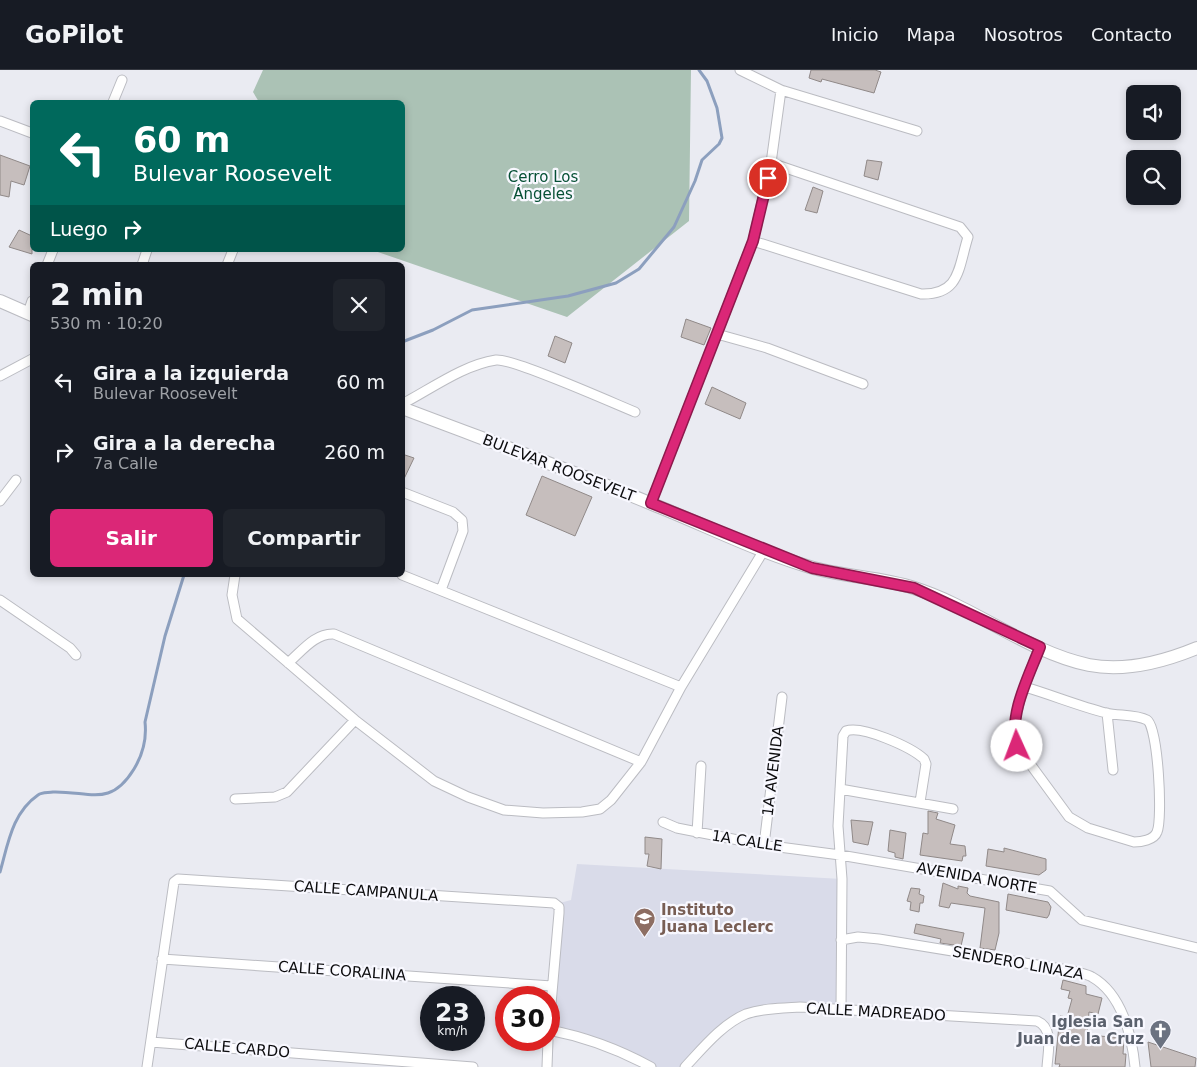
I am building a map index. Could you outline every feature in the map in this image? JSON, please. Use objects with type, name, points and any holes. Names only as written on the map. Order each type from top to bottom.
[{"type":"main road","points":[[0,301],[30,310]]},
{"type":"main road","name":"BULEVAR ROOSEVELT","points":[[405,407],[812,568],[914,588],[1040,647],[1088,664],[1110,668],[1160,661],[1197,648]]},
{"type":"street","points":[[740,70],[747,76],[780,90],[917,130]]},
{"type":"street","points":[[114,100],[122,80]]},
{"type":"street","points":[[651,503],[753,241],[771,163],[780,90]]},
{"type":"street","points":[[0,121],[30,132]]},
{"type":"street","points":[[753,241],[921,294],[934,295],[945,291],[954,282],[968,238],[960,227],[771,163]]},
{"type":"street","points":[[717,334],[767,348],[863,384]]},
{"type":"street","points":[[0,376],[30,359]]},
{"type":"street","points":[[405,404],[470,369],[498,360],[533,371],[635,412]]},
{"type":"street","points":[[0,501],[16,480]]},
{"type":"street","points":[[405,493],[453,512],[462,520],[463,532],[441,590]]},
{"type":"street","points":[[235,577],[232,595],[237,618],[355,720],[434,781],[468,797],[504,810],[543,813],[582,812],[600,809],[611,800],[641,762],[682,686],[764,550]]},
{"type":"street","points":[[405,576],[682,686]]},
{"type":"street","points":[[0,600],[70,648],[76,655]]},
{"type":"street","points":[[288,663],[318,637],[334,634],[641,762]]},
{"type":"street","points":[[1025,687],[1107,713],[1146,719],[1152,723],[1156,742],[1160,816],[1157,833],[1153,837],[1140,842],[1134,842],[1088,828],[1069,817],[1017,746],[1014,734],[1025,687],[1040,647]]},
{"type":"street","name":"1A AVENIDA","points":[[764,845],[782,697]]},
{"type":"street","points":[[1107,713],[1113,770]]},
{"type":"street","points":[[236,799],[275,797],[287,792],[355,720]]},
{"type":"street","points":[[841,1009],[842,940],[837,854],[843,736],[846,731],[855,728],[866,730],[924,759],[926,764],[920,802]]},
{"type":"street","points":[[697,833],[701,766]]},
{"type":"street","points":[[840,789],[954,809]]},
{"type":"street","name":"1A CALLE","points":[[663,822],[676,828],[697,833],[764,845],[837,854]]},
{"type":"street","name":"AVENIDA NORTE","points":[[837,854],[1050,891],[1082,920],[1197,948]]},
{"type":"street","name":"CALLE CAMPANULA","points":[[162,959],[175,880],[556,904],[559,913],[552,986]]},
{"type":"street","name":"SENDERO LINAZA","points":[[842,940],[858,937],[879,939],[1074,971],[1092,976],[1104,986],[1127,1026],[1135,1067]]},
{"type":"street","points":[[147,1067],[162,959]]},
{"type":"street","name":"CALLE CORALINA","points":[[162,959],[552,986]]},
{"type":"street","name":"CALLE MADREADO","points":[[685,1067],[724,1029],[746,1014],[791,1008],[841,1009],[1037,1021],[1043,1024],[1048,1034],[1047,1067]]},
{"type":"street","points":[[560,1031],[622,1051],[651,1067]]},
{"type":"street","name":"CALLE CARDO","points":[[151,1042],[473,1067]]},
{"type":"street","points":[[546,1067],[547,1051]]},
{"type":"shaded area","name":"Instituto Juana Leclerc","points":[[577,864],[842,879],[841,1009],[746,1014],[683,1067],[646,1067],[600,1047],[560,1034],[560,986],[551,986],[556,904],[571,900]]},
{"type":"green space","name":"Cerro Los Ángeles","points":[[263,70],[691,70],[689,221],[567,317],[378,252],[405,252],[405,100],[258,100],[253,92]]},
{"type":"building","points":[[811,70],[875,70],[881,72],[874,93],[822,79],[821,82],[809,78]]},
{"type":"building","points":[[0,155],[30,166],[24,185],[11,181],[9,197],[0,195]]},
{"type":"building","points":[[867,160],[882,162],[878,180],[864,176]]},
{"type":"building","points":[[813,187],[823,191],[817,213],[805,210]]},
{"type":"building","points":[[19,230],[30,235],[30,252],[32,254],[9,247]]},
{"type":"building","points":[[686,319],[711,328],[704,345],[681,337]]},
{"type":"building","points":[[555,336],[572,343],[565,363],[548,356]]},
{"type":"building","points":[[712,387],[746,403],[740,419],[705,404]]},
{"type":"building","points":[[405,455],[414,458],[405,477]]},
{"type":"building","points":[[542,476],[592,497],[575,536],[526,515]]},
{"type":"building","points":[[928,811],[938,813],[936,819],[955,825],[950,844],[965,846],[966,856],[963,856],[962,861],[920,855],[923,833],[928,834]]},
{"type":"building","points":[[851,820],[873,822],[868,845],[853,842]]},
{"type":"building","points":[[890,830],[906,833],[903,859],[895,857],[895,853],[888,851]]},
{"type":"building","points":[[645,837],[662,839],[661,869],[647,866],[649,854],[645,854]]},
{"type":"building","points":[[1004,848],[1046,859],[1046,870],[1039,875],[986,866],[988,849],[1004,852]]},
{"type":"building","points":[[943,883],[958,889],[958,886],[968,888],[967,893],[970,896],[999,902],[999,933],[995,950],[980,948],[985,908],[951,903],[949,908],[939,906]]},
{"type":"building","points":[[911,888],[920,889],[919,894],[924,896],[923,903],[920,903],[919,912],[910,910],[911,902],[907,901]]},
{"type":"building","points":[[1008,894],[1048,902],[1051,907],[1049,915],[1047,918],[1006,910]]},
{"type":"building","points":[[916,924],[964,933],[961,946],[940,943],[941,939],[914,933]]},
{"type":"building","points":[[1063,980],[1086,986],[1086,994],[1102,998],[1098,1014],[1089,1012],[1087,1035],[1124,1038],[1123,1054],[1126,1054],[1125,1067],[1059,1067],[1060,1064],[1055,1064],[1060,1016],[1067,1017],[1072,999],[1068,998],[1070,991],[1061,989]]},
{"type":"building","name":"Iglesia San Juan de la Cruz","points":[[1148,1042],[1196,1058],[1195,1067],[1151,1067]]},
{"type":"waterway","points":[[405,341],[433,330],[472,310],[568,296],[616,283],[639,269],[674,227],[695,181],[702,160],[719,144],[722,138],[717,108],[707,81],[699,70]]},
{"type":"waterway","points":[[0,872],[12,830],[22,811],[38,795],[53,792],[89,795],[108,793],[125,781],[134,769],[144,747],[145,722],[165,636],[183,577]]},
{"type":"place","name":"Instituto Juana Leclerc","points":[[645,938]]},
{"type":"place","name":"Iglesia San Juan de la Cruz","points":[[1160,1050]]},
{"type":"route","points":[[768,178],[753,241],[651,503],[812,568],[914,588],[943,599],[1040,647],[1019,707],[1014,734],[1017,746]]}]
